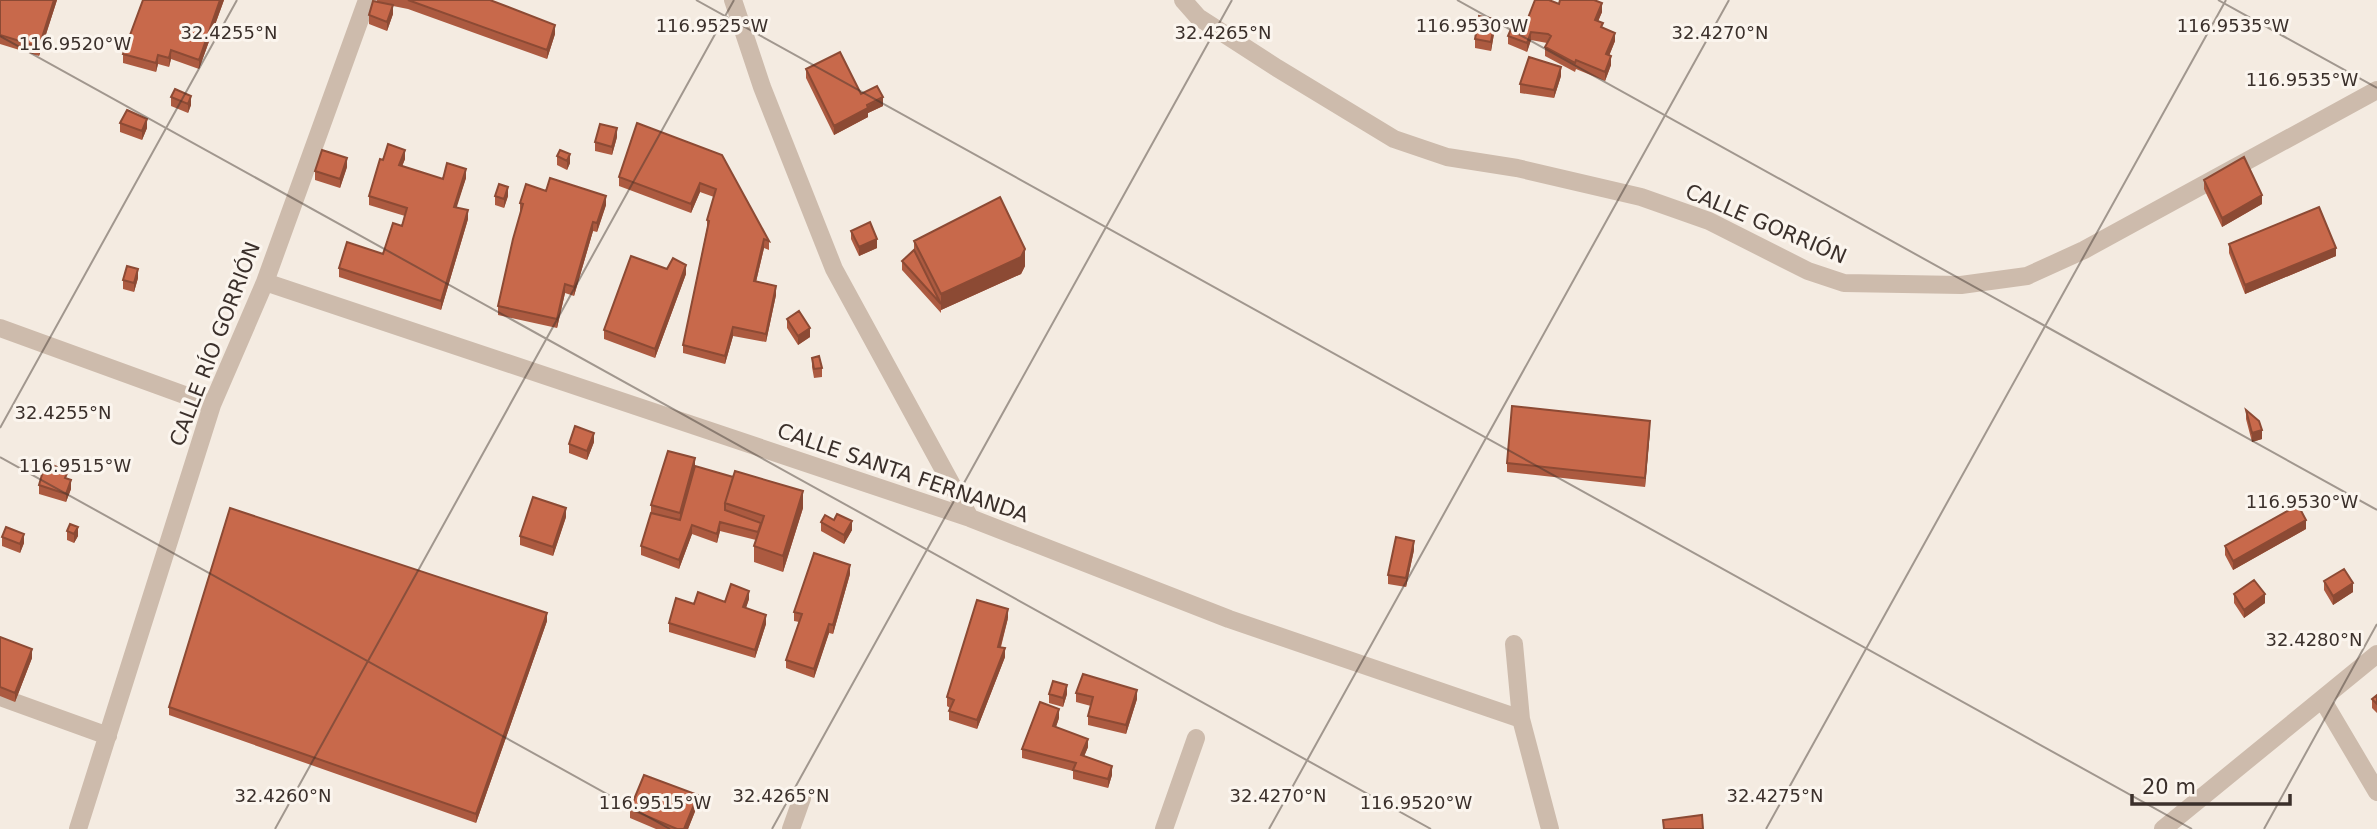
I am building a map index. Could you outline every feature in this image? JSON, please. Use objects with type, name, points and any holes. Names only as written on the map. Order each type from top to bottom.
[{"type":"street","name":"CALLE RÍO GORRIÓN","points":[[78,829],[212,405],[265,282],[367,0]]},
{"type":"street","points":[[733,0],[762,87],[834,269],[970,517]]},
{"type":"street","name":"CALLE GORRIÓN","points":[[1183,0],[1209,24],[1394,139],[1447,156],[1517,168],[1641,197],[1709,221],[1808,271],[1843,283],[1961,285],[2027,276],[2084,250],[2377,90]]},
{"type":"street","name":"CALLE SANTA FERNANDA","points":[[265,282],[970,517],[1228,619],[1521,719]]},
{"type":"street","points":[[0,328],[212,405]]},
{"type":"street","points":[[1514,644],[1521,719],[1550,829]]},
{"type":"street","points":[[2163,829],[2377,654]]},
{"type":"street","points":[[0,697],[108,736]]},
{"type":"street","points":[[2322,699],[2377,793]]},
{"type":"street","points":[[1164,829],[1196,738]]},
{"type":"street","points":[[791,829],[802,798]]},
{"type":"building","points":[[0,0],[54,0],[39,47],[0,35]]},
{"type":"building","points":[[143,0],[220,0],[199,60],[171,50],[169,58],[158,55],[156,63],[123,54]]},
{"type":"building","points":[[408,0],[490,0],[555,25],[547,50]]},
{"type":"building","points":[[1535,0],[1549,0],[1559,4],[1560,0],[1594,0],[1602,3],[1595,20],[1603,23],[1601,27],[1615,33],[1606,54],[1611,56],[1605,72],[1576,60],[1575,63],[1545,47],[1551,36],[1548,34],[1531,32],[1527,43],[1508,36],[1514,22],[1526,23]]},
{"type":"building","points":[[373,1],[393,5],[387,22],[369,15]]},
{"type":"building","points":[[1479,16],[1495,19],[1491,42],[1475,39]]},
{"type":"building","points":[[840,52],[861,94],[877,86],[883,97],[834,126],[806,69]]},
{"type":"building","points":[[1529,57],[1561,67],[1554,90],[1520,84]]},
{"type":"building","points":[[175,89],[191,96],[188,104],[171,97]]},
{"type":"building","points":[[127,110],[147,119],[142,131],[120,123]]},
{"type":"building","points":[[637,123],[722,155],[769,241],[764,239],[754,281],[776,286],[766,334],[733,327],[725,356],[683,345],[709,221],[707,220],[716,189],[700,183],[691,204],[619,177]]},
{"type":"building","points":[[600,124],[617,128],[612,147],[595,142]]},
{"type":"building","points":[[388,144],[405,150],[399,165],[443,179],[447,163],[466,169],[454,207],[468,210],[441,301],[339,268],[347,242],[383,254],[393,223],[402,226],[407,208],[369,196],[380,159],[383,160]]},
{"type":"building","points":[[322,150],[347,158],[340,179],[315,171]]},
{"type":"building","points":[[560,150],[570,154],[567,161],[557,156]]},
{"type":"building","points":[[2244,157],[2262,195],[2222,218],[2204,180]]},
{"type":"building","points":[[550,178],[606,196],[597,223],[593,222],[574,287],[565,284],[557,319],[498,306],[526,184],[546,191]]},
{"type":"building","points":[[499,184],[508,187],[504,199],[495,196]]},
{"type":"building","points":[[1000,197],[1025,249],[1021,257],[941,294],[914,241]]},
{"type":"building","points":[[2319,207],[2336,248],[2245,285],[2229,244]]},
{"type":"building","points":[[870,222],[877,239],[859,247],[851,231]]},
{"type":"building","points":[[914,250],[941,304],[902,261]]},
{"type":"building","points":[[631,256],[667,269],[673,258],[686,265],[655,349],[604,330]]},
{"type":"building","points":[[127,266],[138,269],[134,283],[123,280]]},
{"type":"building","points":[[799,311],[810,328],[798,336],[787,319]]},
{"type":"building","points":[[819,356],[822,368],[814,369],[812,358]]},
{"type":"building","points":[[1512,406],[1650,421],[1645,478],[1507,463]]},
{"type":"building","points":[[2246,410],[2259,421],[2262,430],[2252,433]]},
{"type":"building","points":[[575,426],[594,433],[587,451],[569,444]]},
{"type":"building","points":[[668,451],[695,458],[680,513],[651,505]]},
{"type":"building","points":[[52,465],[68,471],[65,478],[71,480],[66,494],[39,485],[43,471],[49,473]]},
{"type":"building","points":[[695,466],[733,477],[725,510],[761,523],[758,532],[720,522],[717,534],[692,525],[679,560],[641,546],[651,513],[680,520]]},
{"type":"building","points":[[735,471],[803,491],[783,556],[754,546],[764,516],[725,503]]},
{"type":"building","points":[[533,497],[566,508],[553,547],[520,536]]},
{"type":"building","points":[[2298,505],[2306,520],[2233,561],[2225,546]]},
{"type":"building","points":[[230,508],[547,613],[476,814],[169,707]]},
{"type":"building","points":[[837,514],[852,521],[844,535],[821,522],[825,515],[834,520]]},
{"type":"building","points":[[70,524],[78,527],[74,534],[67,531]]},
{"type":"building","points":[[6,527],[24,534],[20,544],[2,537]]},
{"type":"building","points":[[1396,537],[1414,541],[1406,578],[1388,575]]},
{"type":"building","points":[[814,553],[850,565],[833,625],[829,624],[814,669],[786,660],[802,614],[794,612]]},
{"type":"building","points":[[2344,569],[2353,583],[2333,596],[2324,581]]},
{"type":"building","points":[[2254,580],[2265,594],[2244,610],[2234,594]]},
{"type":"building","points":[[731,584],[749,591],[743,607],[766,615],[755,650],[669,623],[676,598],[694,604],[698,592],[725,602]]},
{"type":"building","points":[[977,600],[1008,609],[998,647],[1005,648],[977,720],[949,711],[954,700],[947,697]]},
{"type":"building","points":[[0,637],[32,649],[15,693],[0,687]]},
{"type":"building","points":[[1083,674],[1137,690],[1126,725],[1088,716],[1093,697],[1076,693]]},
{"type":"building","points":[[1053,681],[1067,685],[1063,698],[1049,694]]},
{"type":"building","points":[[1040,702],[1059,709],[1053,726],[1088,739],[1081,755],[1112,766],[1108,779],[1073,770],[1076,763],[1022,749]]},
{"type":"building","points":[[644,775],[698,795],[684,829],[677,829],[630,809]]},
{"type":"building","points":[[1702,815],[1703,829],[1664,829],[1663,820]]}]
